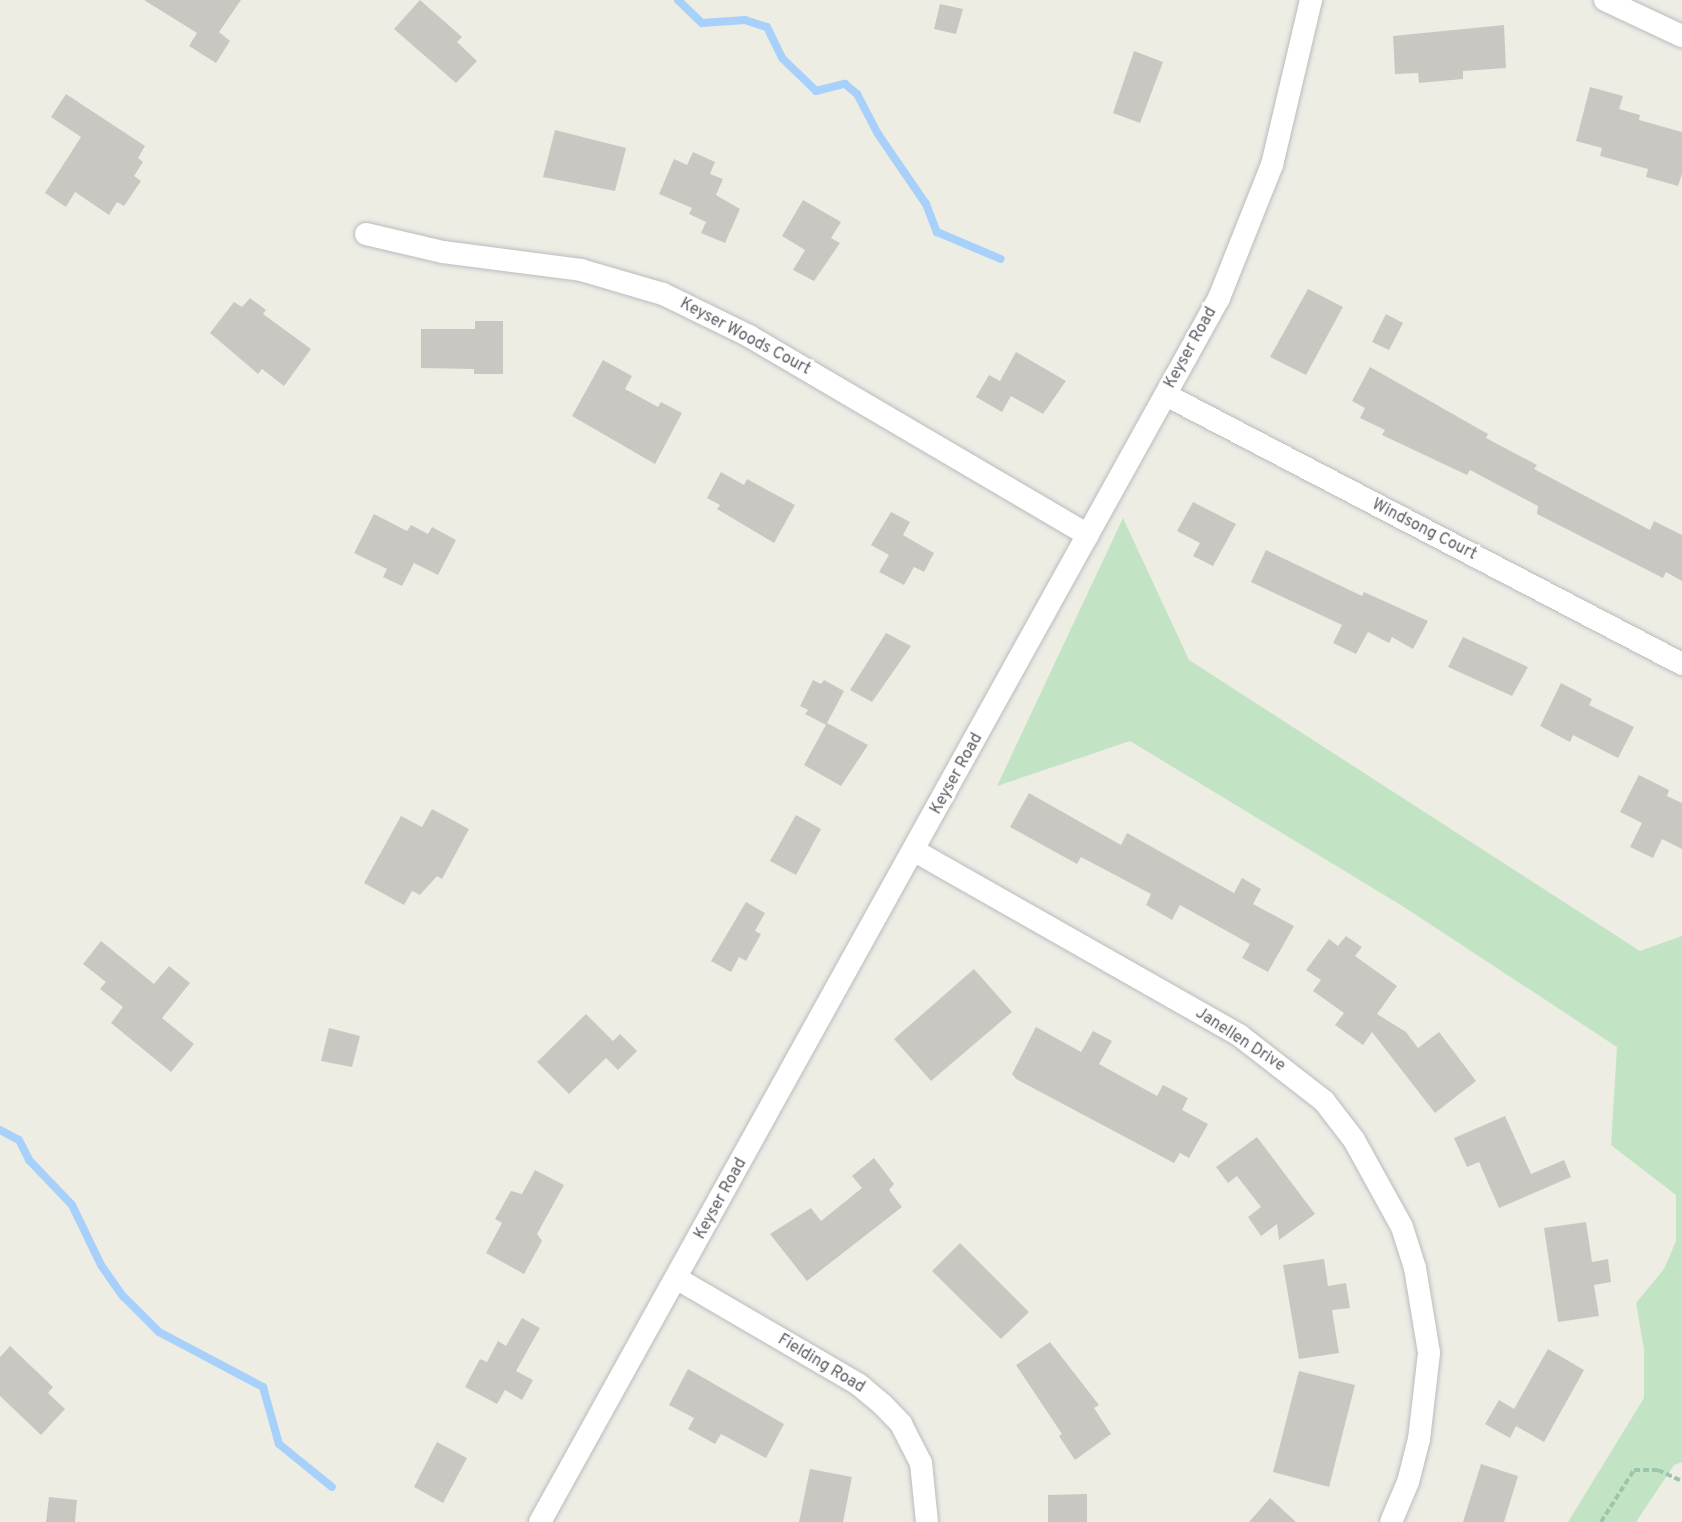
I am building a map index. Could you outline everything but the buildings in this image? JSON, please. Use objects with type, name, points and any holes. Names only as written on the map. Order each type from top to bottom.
[{"type":"street","name":"Keyser Road","points":[[540,1522],[915,851],[1219,298],[1257,207],[1285,117],[1311,0]]},
{"type":"street","points":[[1605,0],[1682,36]]},
{"type":"street","name":"Keyser Woods Court","points":[[366,234],[434,250],[572,268],[663,294],[749,336],[1088,535]]},
{"type":"street","name":"Windsong Court","points":[[1166,395],[1682,664]]},
{"type":"street","name":"Janellen Drive","points":[[915,851],[1239,1035],[1304,1083],[1354,1140],[1402,1227],[1415,1268],[1429,1353],[1419,1439],[1408,1482],[1392,1522]]},
{"type":"street","name":"Fielding Road","points":[[676,1278],[858,1384],[882,1404],[901,1424],[921,1463],[927,1522]]},
{"type":"path","points":[[1601,1522],[1634,1470],[1658,1470],[1682,1481]]},
{"type":"green space","points":[[1123,518],[1189,660],[1640,951],[1682,936],[1682,1462],[1674,1465],[1636,1522],[1568,1522],[1644,1398],[1644,1349],[1636,1303],[1664,1269],[1676,1241],[1676,1195],[1611,1145],[1617,1047],[1404,907],[1130,741],[997,786]]},
{"type":"waterway","points":[[678,0],[702,23],[745,20],[767,27],[782,58],[816,91],[845,84],[857,94],[878,134],[926,204],[937,232],[1001,259]]},
{"type":"waterway","points":[[0,1130],[19,1140],[29,1160],[72,1205],[101,1265],[123,1296],[159,1332],[263,1387],[279,1444],[332,1487]]}]
